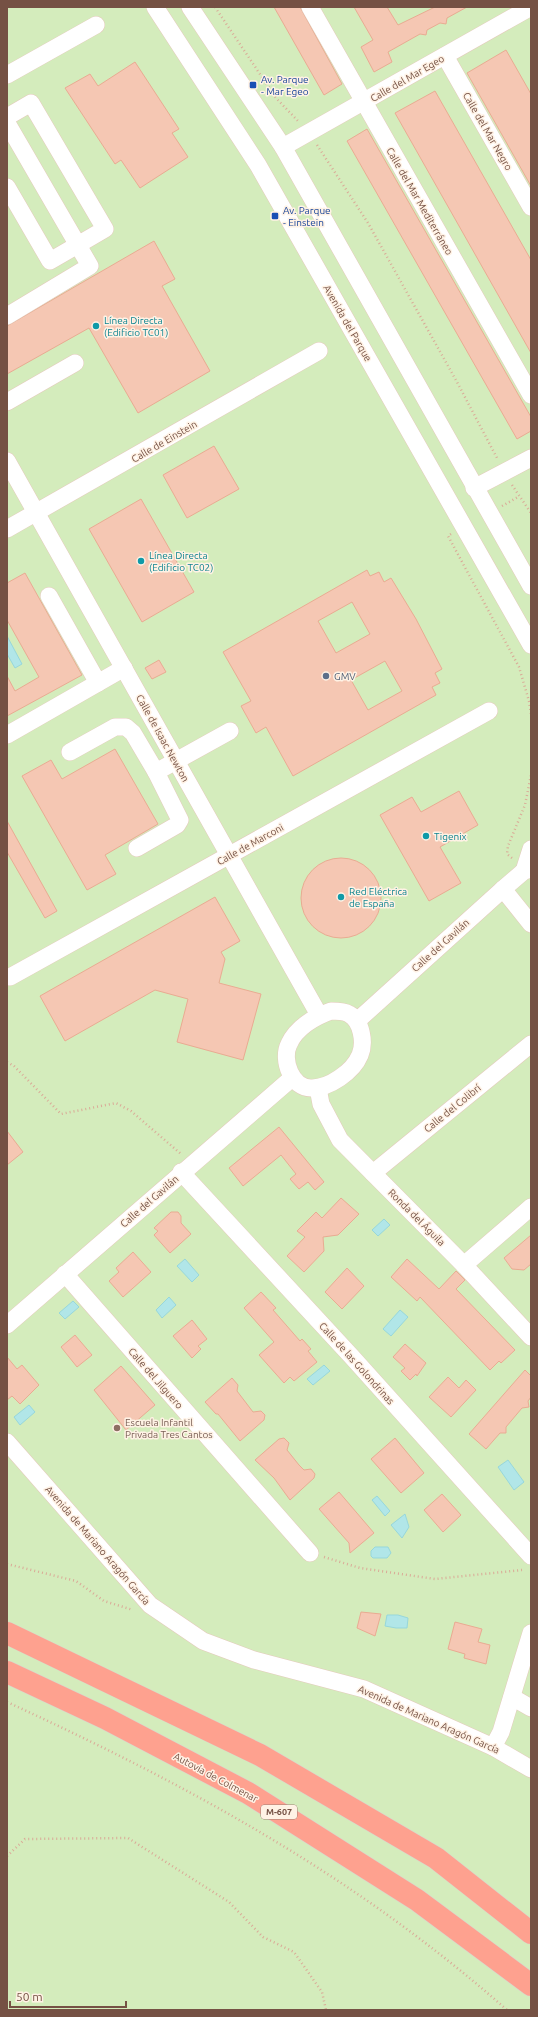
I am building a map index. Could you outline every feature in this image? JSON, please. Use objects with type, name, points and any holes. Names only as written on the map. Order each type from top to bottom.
[{"type":"highway","points":[[7,1633],[260,1755],[436,1858],[509,1896],[531,1913]]},
{"type":"highway","name":"Autovía de Colmenar","points":[[7,1672],[105,1718],[248,1793],[417,1900],[531,1985]]},
{"type":"highway","points":[[436,1858],[531,1933]]},
{"type":"street","name":"Avenida del Parque","points":[[155,7],[261,170],[531,645]]},
{"type":"street","points":[[190,7],[283,147],[474,488],[531,586]]},
{"type":"street","name":"Calle del Mar Mediterráneo","points":[[310,7],[531,395]]},
{"type":"street","name":"Calle del Mar Egeo","points":[[283,147],[531,7]]},
{"type":"street","points":[[7,75],[96,25]]},
{"type":"street","name":"Calle del Mar Negro","points":[[445,56],[531,206]]},
{"type":"street","points":[[7,117],[31,103],[105,229],[50,261],[7,187]]},
{"type":"street","points":[[7,123],[90,266],[7,316]]},
{"type":"street","name":"Calle de Einstein","points":[[7,529],[320,351]]},
{"type":"street","points":[[7,402],[76,363]]},
{"type":"street","points":[[474,488],[531,458]]},
{"type":"street","name":"Calle de Isaac Newton","points":[[7,461],[319,1015]]},
{"type":"street","points":[[49,596],[98,683]]},
{"type":"street","points":[[7,735],[124,668]]},
{"type":"street","name":"Calle de Marconi","points":[[10,976],[489,711]]},
{"type":"street","points":[[70,752],[115,727],[126,726],[133,733],[156,772],[180,820],[177,825],[138,848]]},
{"type":"street","points":[[156,772],[230,731]]},
{"type":"street","points":[[527,870],[531,849]]},
{"type":"street","name":"Calle del Gavilán","points":[[357,1021],[503,889],[527,870]]},
{"type":"street","points":[[503,889],[531,924]]},
{"type":"street","points":[[331,1011],[350,1014],[357,1021],[362,1039],[360,1057],[339,1078],[318,1088],[308,1088],[299,1084],[292,1078],[286,1056],[288,1046],[293,1036],[310,1020],[331,1011]]},
{"type":"street","name":"Calle del Colibrí","points":[[373,1173],[531,1044]]},
{"type":"street","name":"Calle del Gavilán","points":[[7,1325],[292,1078]]},
{"type":"street","name":"Ronda del Águila","points":[[318,1088],[321,1104],[340,1140],[464,1265],[531,1337]]},
{"type":"street","name":"Calle de las Golondrinas","points":[[187,1168],[530,1563]]},
{"type":"street","points":[[464,1265],[531,1207]]},
{"type":"street","name":"Calle del Jilguero","points":[[65,1274],[310,1553]]},
{"type":"street","name":"Avenida de Mariano Aragón García","points":[[7,1442],[150,1605],[203,1641],[254,1660],[364,1689],[494,1747],[531,1769]]},
{"type":"street","points":[[494,1747],[501,1732],[531,1633]]},
{"type":"street","points":[[512,1697],[531,1708]]},
{"type":"path","points":[[215,7],[276,98],[309,133],[368,223],[457,382],[518,497],[531,513]]},
{"type":"path","points":[[527,870],[507,854],[508,846],[525,805],[531,775]]},
{"type":"path","points":[[7,1062],[14,1066],[61,1114],[116,1103],[131,1111],[187,1168]]},
{"type":"path","points":[[310,1553],[360,1568],[435,1580],[530,1563]]},
{"type":"path","points":[[7,1564],[76,1581],[104,1601],[134,1610]]},
{"type":"path","points":[[7,1702],[72,1732],[178,1785],[286,1846],[342,1882],[415,1933],[507,2010]]},
{"type":"path","points":[[7,1856],[25,1839],[128,1838],[229,1902],[263,1937],[294,1952],[322,1992],[326,2010]]},
{"type":"green space","points":[[7,7],[531,7],[531,2010],[7,2010]]},
{"type":"water","points":[[7,636],[22,664],[15,668],[7,654]]},
{"type":"water","points":[[384,1219],[390,1225],[378,1236],[372,1230]]},
{"type":"water","points":[[185,1259],[199,1275],[192,1282],[177,1266]]},
{"type":"water","points":[[169,1297],[176,1305],[162,1318],[156,1310]]},
{"type":"water","points":[[73,1301],[79,1307],[65,1319],[59,1313]]},
{"type":"water","points":[[400,1310],[408,1317],[391,1336],[383,1329]]},
{"type":"water","points":[[324,1365],[330,1371],[313,1385],[307,1379]]},
{"type":"water","points":[[29,1405],[35,1412],[20,1425],[14,1417]]},
{"type":"water","points":[[508,1460],[524,1482],[514,1490],[498,1467]]},
{"type":"water","points":[[377,1496],[390,1511],[385,1516],[372,1500]]},
{"type":"water","points":[[405,1514],[409,1527],[402,1538],[391,1525]]},
{"type":"water","points":[[375,1547],[388,1547],[391,1553],[387,1558],[373,1558],[371,1556],[371,1551]]},
{"type":"water","points":[[387,1615],[398,1615],[408,1618],[407,1628],[385,1626]]},
{"type":"building","points":[[274,7],[300,7],[342,84],[324,95]]},
{"type":"building","points":[[354,7],[387,7],[398,25],[435,7],[467,7],[447,18],[446,24],[440,23],[427,30],[426,35],[420,34],[388,52],[392,62],[374,72],[361,47],[373,40]]},
{"type":"building","points":[[506,50],[531,94],[531,186],[467,73]]},
{"type":"building","points":[[135,62],[179,129],[172,133],[188,157],[140,188],[121,160],[115,164],[65,88],[90,74],[98,86]]},
{"type":"building","points":[[435,91],[531,260],[531,353],[395,113]]},
{"type":"building","points":[[367,129],[531,417],[531,431],[517,439],[347,141]]},
{"type":"building","name":"Línea Directa (Edificio TC01)","points":[[154,241],[175,279],[162,286],[210,371],[138,413],[89,328],[7,374],[7,326]]},
{"type":"building","points":[[214,446],[239,489],[187,518],[163,475]]},
{"type":"building","name":"Línea Directa (Edificio TC02)","points":[[141,499],[194,592],[142,622],[89,529]]},
{"type":"building","name":"GMV","points":[[367,570],[370,576],[379,572],[384,582],[391,578],[416,619],[442,669],[435,673],[440,683],[432,687],[436,695],[293,776],[266,727],[256,733],[241,706],[251,701],[223,652]],"holes":[[[352,602],[370,634],[336,653],[318,621]],[[385,661],[402,691],[368,710],[351,680]]]},
{"type":"building","points":[[25,573],[82,675],[7,716],[7,676],[15,691],[39,677],[7,620],[7,583]]},
{"type":"building","points":[[159,660],[166,672],[152,679],[145,668]]},
{"type":"building","points":[[115,749],[158,824],[105,855],[116,874],[87,890],[22,776],[51,760],[62,779]]},
{"type":"building","name":"Tigenix","points":[[459,791],[478,825],[440,847],[461,883],[429,901],[380,815],[412,797],[421,812]]},
{"type":"building","points":[[7,821],[57,911],[45,918],[7,852]]},
{"type":"building","name":"Red Eléctrica de España","points":[[333,858],[349,858],[370,869],[381,890],[381,906],[370,927],[349,938],[333,938],[319,932],[312,927],[307,920],[301,906],[301,890],[307,876],[312,869],[319,864]]},
{"type":"building","points":[[215,897],[240,941],[221,952],[225,959],[219,983],[261,994],[243,1060],[177,1042],[188,999],[155,990],[65,1041],[40,996]]},
{"type":"building","points":[[279,1127],[324,1182],[315,1190],[308,1182],[299,1189],[290,1179],[296,1174],[281,1155],[243,1186],[229,1168]]},
{"type":"building","points":[[7,1131],[23,1152],[7,1165]]},
{"type":"building","points":[[341,1198],[359,1214],[338,1235],[323,1237],[324,1251],[304,1272],[287,1256],[305,1237],[297,1231],[316,1212],[322,1218]]},
{"type":"building","points":[[171,1212],[178,1212],[181,1216],[181,1223],[191,1234],[170,1253],[154,1235],[158,1231],[154,1228]]},
{"type":"building","points":[[531,1235],[531,1264],[524,1270],[512,1269],[504,1258]]},
{"type":"building","points":[[133,1252],[151,1272],[123,1297],[109,1281],[119,1272],[116,1268]]},
{"type":"building","points":[[407,1259],[439,1289],[456,1271],[465,1280],[456,1289],[515,1350],[501,1363],[499,1361],[490,1370],[420,1297],[417,1301],[391,1277]]},
{"type":"building","points":[[347,1268],[364,1286],[342,1309],[325,1292]]},
{"type":"building","points":[[261,1292],[276,1308],[273,1310],[300,1341],[302,1339],[311,1349],[308,1351],[317,1362],[294,1381],[290,1377],[284,1383],[259,1355],[274,1342],[244,1308]]},
{"type":"building","points":[[192,1320],[207,1339],[198,1346],[201,1349],[192,1358],[173,1336]]},
{"type":"building","points":[[75,1335],[92,1355],[77,1367],[61,1347]]},
{"type":"building","points":[[405,1344],[426,1363],[417,1376],[416,1374],[410,1380],[401,1371],[405,1368],[393,1357]]},
{"type":"building","points":[[7,1357],[17,1369],[22,1365],[39,1385],[20,1404],[12,1396],[7,1400]]},
{"type":"building","points":[[121,1366],[155,1405],[126,1430],[94,1390]]},
{"type":"building","points":[[525,1370],[531,1376],[531,1397],[528,1401],[529,1407],[522,1408],[506,1427],[506,1433],[500,1433],[486,1449],[469,1434]]},
{"type":"building","points":[[448,1377],[459,1388],[466,1380],[476,1390],[451,1417],[429,1397]]},
{"type":"building","points":[[232,1378],[238,1385],[237,1391],[253,1412],[261,1411],[265,1415],[264,1420],[240,1441],[218,1414],[216,1414],[205,1402]]},
{"type":"building","points":[[284,1438],[289,1443],[287,1450],[299,1465],[304,1470],[311,1469],[315,1474],[314,1478],[290,1500],[274,1478],[255,1460],[279,1439]]},
{"type":"building","points":[[395,1438],[424,1473],[401,1493],[371,1459]]},
{"type":"building","points":[[339,1492],[374,1533],[350,1553],[349,1543],[319,1509]]},
{"type":"building","points":[[442,1494],[461,1515],[443,1532],[424,1510]]},
{"type":"building","points":[[361,1612],[381,1614],[375,1636],[357,1628]]},
{"type":"building","points":[[455,1622],[482,1629],[478,1642],[490,1645],[486,1664],[464,1658],[465,1654],[448,1649]]},
{"type":"place","name":"Av. Parque - Mar Egeo","points":[[253,85]]},
{"type":"place","name":"Av. Parque - Einstein","points":[[275,216]]},
{"type":"place","name":"Línea Directa (Edificio TC01)","points":[[96,326]]},
{"type":"place","name":"Línea Directa (Edificio TC02)","points":[[141,561]]},
{"type":"place","name":"GMV","points":[[326,676]]},
{"type":"place","name":"Tigenix","points":[[426,836]]},
{"type":"place","name":"Red Eléctrica de España","points":[[341,897]]},
{"type":"place","name":"Escuela Infantil Privada Tres Cantos","points":[[117,1428]]}]
